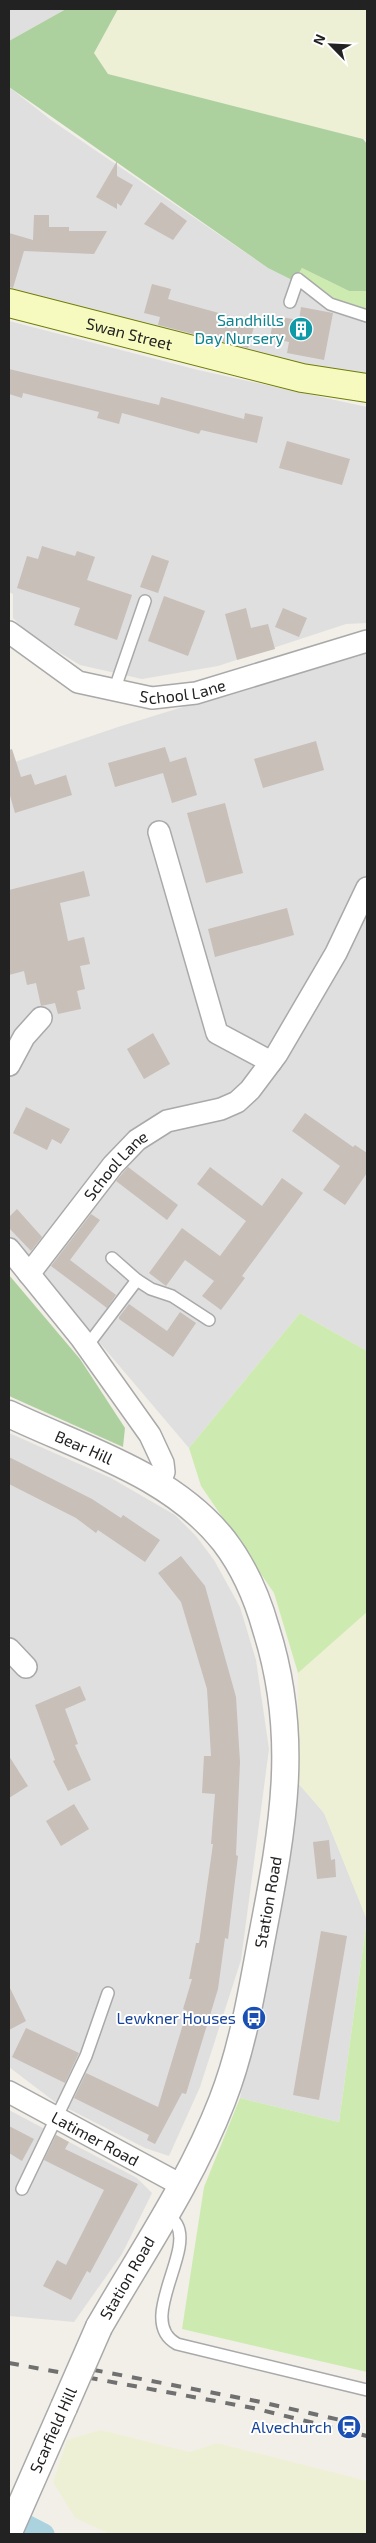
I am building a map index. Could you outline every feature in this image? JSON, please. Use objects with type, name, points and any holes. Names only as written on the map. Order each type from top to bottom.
[{"type":"main road","name":"Swan Street","points":[[9,302],[302,378],[367,388]]},
{"type":"street","name":"School Lane","points":[[9,632],[78,682],[152,698],[196,693],[367,641]]},
{"type":"street","points":[[159,832],[217,1033],[271,1062]]},
{"type":"street","name":"School Lane","points":[[29,1274],[113,1165],[137,1140],[167,1121],[221,1109],[237,1102],[250,1090],[271,1062],[336,953],[367,888]]},
{"type":"street","points":[[9,1064],[24,1037],[41,1018]]},
{"type":"street","points":[[9,1249],[87,1346],[161,1455],[164,1472],[159,1484]]},
{"type":"street","name":"Bear Hill","points":[[9,1414],[159,1484]]},
{"type":"street","name":"Station Road","points":[[99,2327],[181,2185],[209,2131],[222,2100],[240,2043],[279,1845],[287,1770],[287,1738],[278,1672],[260,1608],[245,1573],[223,1540],[188,1505],[159,1484]]},
{"type":"street","points":[[9,1649],[26,1667]]},
{"type":"street","name":"Latimer Road","points":[[9,2092],[181,2185]]},
{"type":"street","name":"Scarfield Hill","points":[[9,2532],[99,2327]]},
{"type":"lane","points":[[290,302],[298,279],[330,304],[367,316]]},
{"type":"lane","points":[[114,691],[145,601]]},
{"type":"lane","points":[[112,1258],[137,1280],[151,1289],[172,1296],[209,1320]]},
{"type":"lane","points":[[87,1346],[137,1280]]},
{"type":"lane","points":[[22,2189],[86,2056],[108,1992]]},
{"type":"lane","points":[[165,2212],[178,2226],[180,2238],[166,2296],[163,2320],[168,2339],[178,2344],[367,2390]]},
{"type":"shaded area","points":[[9,9],[66,9],[9,41]]},
{"type":"shaded area","points":[[9,87],[51,120],[268,268],[294,281],[335,312],[367,322],[367,376],[315,369],[247,354],[9,289]]},
{"type":"shaded area","points":[[9,321],[198,370],[367,407],[367,623],[346,624],[218,666],[142,679],[80,665],[29,634],[13,618],[13,594],[9,592]]},
{"type":"shaded area","points":[[367,650],[367,1351],[300,1313],[189,1448],[9,1236],[9,764],[118,727]]},
{"type":"shaded area","points":[[9,1433],[111,1478],[175,1515],[196,1536],[214,1560],[240,1607],[256,1660],[269,1749],[241,1960],[200,2087],[169,2156],[145,2148],[55,2102],[9,2067]]},
{"type":"shaded area","points":[[298,1783],[324,1813],[367,1919],[339,2122],[240,2098],[272,1958]]},
{"type":"shaded area","points":[[9,2110],[137,2178],[152,2193],[122,2254],[74,2322],[9,2316]]},
{"type":"green space","points":[[66,9],[118,9],[94,53],[108,74],[363,139],[367,144],[367,291],[349,291],[302,268],[294,281],[268,268],[9,87],[9,41]]},
{"type":"green space","points":[[118,9],[367,9],[367,140],[108,74],[94,53]]},
{"type":"green space","points":[[302,268],[349,291],[367,291],[367,322],[335,312],[294,281]]},
{"type":"green space","points":[[9,1275],[80,1359],[125,1428],[123,1447],[9,1396]]},
{"type":"green space","points":[[300,1313],[367,1351],[367,1612],[298,1673],[274,1593],[201,1486],[189,1448]]},
{"type":"green space","points":[[367,1612],[367,1920],[324,1813],[298,1783],[298,1673]]},
{"type":"green space","points":[[367,1919],[367,2372],[182,2329],[204,2187],[240,2098],[339,2122]]},
{"type":"green space","points":[[100,2430],[190,2452],[217,2443],[367,2481],[367,2534],[110,2534],[75,2518],[53,2482],[67,2440]]},
{"type":"building","points":[[117,161],[117,176],[133,185],[121,206],[117,203],[117,209],[96,197]]},
{"type":"building","points":[[161,202],[187,221],[173,240],[144,224]]},
{"type":"building","points":[[34,215],[49,215],[49,227],[69,227],[69,231],[107,231],[94,254],[24,251],[13,288],[9,287],[9,233],[33,240]]},
{"type":"building","points":[[152,284],[171,289],[168,299],[255,323],[248,348],[158,325],[160,317],[144,313]]},
{"type":"building","name":"Sandhills Day Nursery","points":[[301,307],[333,313],[324,360],[287,353],[289,342],[270,338],[274,316],[299,320]]},
{"type":"building","points":[[9,369],[159,405],[161,397],[244,419],[245,413],[263,417],[257,443],[201,430],[199,434],[122,413],[119,424],[97,418],[99,412],[23,393],[22,398],[9,394]]},
{"type":"building","points":[[287,441],[350,459],[342,485],[279,468]]},
{"type":"building","points":[[42,546],[75,556],[77,551],[95,557],[87,580],[132,595],[117,640],[74,625],[80,608],[17,588],[27,556],[38,559]]},
{"type":"building","points":[[152,555],[169,561],[158,593],[140,587]]},
{"type":"building","points":[[164,596],[205,611],[188,656],[148,641]]},
{"type":"building","points":[[246,608],[251,628],[268,624],[275,649],[237,660],[225,614]]},
{"type":"building","points":[[283,608],[307,618],[299,637],[275,627]]},
{"type":"building","points":[[316,741],[324,770],[263,788],[254,759]]},
{"type":"building","points":[[165,747],[170,762],[186,757],[197,795],[172,803],[163,773],[115,787],[108,763]]},
{"type":"building","points":[[12,749],[21,777],[31,774],[35,785],[66,775],[72,795],[15,813],[9,792],[9,750]]},
{"type":"building","points":[[225,803],[243,873],[206,883],[187,813]]},
{"type":"building","points":[[84,871],[90,896],[60,903],[68,941],[84,937],[90,964],[80,966],[85,989],[77,991],[81,1009],[58,1014],[55,1003],[41,1006],[36,983],[27,985],[24,971],[9,975],[9,890]]},
{"type":"building","points":[[287,908],[294,935],[215,957],[208,929]]},
{"type":"building","points":[[153,1033],[170,1064],[144,1079],[127,1049]]},
{"type":"building","points":[[26,1107],[70,1129],[61,1144],[52,1139],[47,1150],[13,1133]]},
{"type":"building","points":[[305,1113],[353,1147],[355,1145],[367,1153],[367,1173],[345,1205],[323,1190],[340,1166],[292,1131]]},
{"type":"building","points":[[128,1167],[178,1205],[167,1220],[116,1181]]},
{"type":"building","points":[[210,1167],[262,1206],[282,1178],[303,1193],[242,1276],[245,1278],[221,1310],[202,1296],[214,1281],[185,1260],[166,1286],[149,1273],[182,1228],[220,1256],[246,1221],[197,1184]]},
{"type":"building","points":[[17,1209],[42,1237],[31,1251],[9,1228],[9,1217]]},
{"type":"building","points":[[91,1214],[100,1220],[70,1260],[116,1295],[107,1308],[51,1266]]},
{"type":"building","points":[[129,1304],[167,1331],[180,1312],[196,1323],[173,1357],[119,1319]]},
{"type":"building","points":[[9,1457],[92,1499],[121,1518],[123,1515],[160,1540],[145,1562],[98,1530],[96,1533],[76,1518],[9,1484]]},
{"type":"building","points":[[181,1556],[205,1586],[236,1697],[240,1762],[236,1855],[238,1856],[228,1939],[225,1938],[218,1989],[186,2094],[182,2093],[155,2144],[147,2140],[149,2135],[74,2098],[86,2073],[158,2107],[187,2011],[183,2009],[192,1979],[189,1979],[196,1943],[199,1943],[213,1844],[211,1844],[215,1794],[202,1793],[204,1756],[211,1756],[207,1689],[181,1602],[158,1573]]},
{"type":"building","points":[[80,1686],[86,1700],[65,1709],[78,1744],[75,1745],[91,1780],[68,1791],[53,1761],[55,1760],[35,1705]]},
{"type":"building","points":[[9,1756],[28,1786],[9,1798]]},
{"type":"building","points":[[74,1804],[89,1829],[61,1846],[46,1821]]},
{"type":"building","points":[[329,1840],[331,1860],[335,1859],[336,1877],[317,1879],[313,1842]]},
{"type":"building","points":[[321,1931],[347,1936],[319,2100],[293,2095]]},
{"type":"building","points":[[9,1986],[26,2021],[9,2030]]},
{"type":"building","points":[[26,2028],[79,2053],[65,2083],[12,2057]]},
{"type":"building","points":[[9,2126],[34,2139],[22,2161],[9,2153]]},
{"type":"building","points":[[56,2135],[69,2142],[65,2149],[138,2184],[90,2273],[87,2271],[71,2300],[43,2286],[57,2260],[66,2265],[104,2190],[44,2160]]},
{"type":"waterway","points":[[9,2516],[44,2534]]},
{"type":"railway","points":[[9,2363],[253,2408],[367,2436]]},
{"type":"railway","points":[[73,2366],[256,2401],[367,2426]]},
{"type":"place","name":"Sandhills Day Nursery","points":[[301,329]]},
{"type":"place","name":"Lewkner Houses","points":[[254,2018]]},
{"type":"place","name":"Alvechurch","points":[[349,2427]]}]
